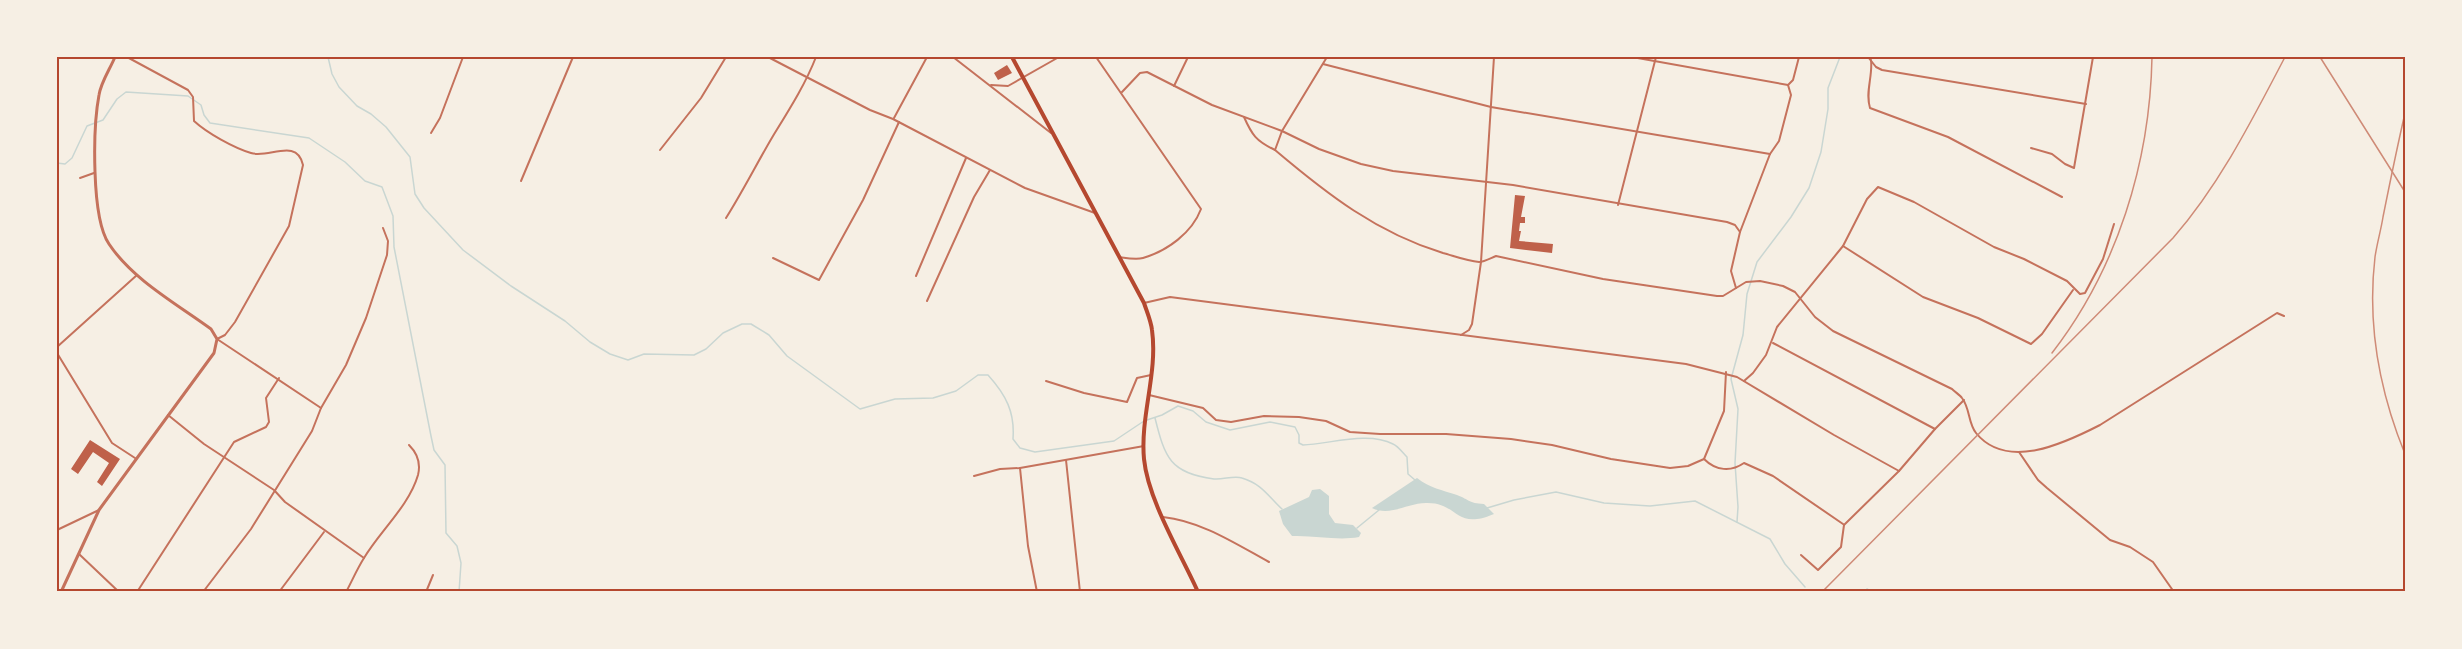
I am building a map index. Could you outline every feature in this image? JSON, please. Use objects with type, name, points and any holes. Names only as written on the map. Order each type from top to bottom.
[{"type":"main road","points":[[1012,57],[1144,303],[1152,329],[1150,375],[1145,413],[1146,470],[1163,517],[1198,592]]},
{"type":"street","points":[[115,57],[99,93],[97,118],[95,186],[101,227],[107,242],[121,261],[137,275],[211,329],[218,339],[321,408]]},
{"type":"street","points":[[61,592],[99,510],[213,353],[218,339],[235,322],[289,226],[303,165],[295,153],[282,149],[253,154],[202,129],[194,121],[193,97],[188,90],[127,57]]},
{"type":"street","points":[[431,133],[440,118],[463,57]]},
{"type":"street","points":[[521,181],[573,57]]},
{"type":"street","points":[[660,150],[701,98],[726,57]]},
{"type":"street","points":[[768,57],[1025,188],[1095,213]]},
{"type":"street","points":[[726,218],[808,77],[816,57]]},
{"type":"street","points":[[893,119],[927,57]]},
{"type":"street","points":[[953,57],[1051,133]]},
{"type":"street","points":[[991,85],[1008,86],[1059,57]]},
{"type":"street","points":[[1096,57],[1201,209],[1198,219],[1175,243],[1142,259],[1119,258]]},
{"type":"street","points":[[1174,86],[1188,57]]},
{"type":"street","points":[[1275,150],[1282,131],[1327,57]]},
{"type":"street","points":[[1461,335],[1469,330],[1472,324],[1481,262],[1494,57]]},
{"type":"street","points":[[1632,57],[1788,85]]},
{"type":"street","points":[[1618,205],[1656,57]]},
{"type":"street","points":[[1788,85],[1793,80],[1798,57]]},
{"type":"street","points":[[2031,148],[2052,154],[2074,168],[2093,57]]},
{"type":"street","points":[[1870,58],[1876,67],[1882,70],[2086,104]]},
{"type":"street","points":[[1870,58],[1872,70],[1868,97],[1870,108],[1948,136],[2062,197]]},
{"type":"street","points":[[1323,64],[1491,107],[1770,154]]},
{"type":"street","points":[[1122,92],[1140,73],[1147,72],[1212,105],[1361,164],[1393,171],[1514,185],[1618,205],[1727,222],[1735,225],[1740,232]]},
{"type":"street","points":[[1736,288],[1731,271],[1740,232],[1770,154],[1779,141],[1791,95],[1788,85]]},
{"type":"street","points":[[1244,117],[1254,137],[1275,150],[1319,188],[1382,228],[1409,242],[1481,262],[1496,256],[1603,279],[1717,297],[1746,282],[1760,281],[1783,286],[1795,292],[1815,317],[1833,331],[1952,389],[1964,399],[1976,433],[1991,447],[2019,452],[2047,448],[2080,435],[2100,425],[2277,313],[2284,316]]},
{"type":"street","points":[[773,258],[819,280],[863,200],[899,122]]},
{"type":"street","points":[[916,276],[966,158]]},
{"type":"street","points":[[927,301],[974,197],[990,170]]},
{"type":"street","points":[[80,178],[95,173]]},
{"type":"street","points":[[1744,381],[1759,366],[1777,327],[1842,246],[1872,190],[1878,187],[1914,202],[1970,235],[2024,258],[2067,281],[2080,294],[2085,293],[2103,259],[2114,224]]},
{"type":"street","points":[[203,592],[251,529],[312,431],[321,408],[346,364],[366,318],[387,255],[388,241],[383,228]]},
{"type":"street","points":[[1842,246],[1923,297],[1978,318],[2031,344],[2042,334],[2073,289]]},
{"type":"street","points":[[57,347],[137,275]]},
{"type":"street","points":[[1144,303],[1170,297],[1686,363],[1726,372],[1737,377],[1899,471]]},
{"type":"street","points":[[1772,342],[1935,429]]},
{"type":"street","points":[[57,353],[112,443],[135,458]]},
{"type":"street","points":[[1148,395],[1203,408],[1215,420],[1231,422],[1264,416],[1299,417],[1326,421],[1350,432],[1446,434],[1511,439],[1552,445],[1611,459],[1671,468],[1688,466],[1704,459],[1724,411],[1726,372]]},
{"type":"street","points":[[1046,381],[1084,393],[1127,402],[1137,378],[1150,375]]},
{"type":"street","points":[[136,592],[226,458],[234,442],[267,426],[269,422],[267,398],[279,378]]},
{"type":"street","points":[[1801,555],[1818,570],[1841,547],[1844,525],[1899,471],[1964,399]]},
{"type":"street","points":[[168,416],[204,444],[274,490],[285,502],[364,558]]},
{"type":"street","points":[[346,592],[364,558],[407,498],[418,476],[420,462],[409,445]]},
{"type":"street","points":[[974,476],[1000,469],[1020,468],[1144,446]]},
{"type":"street","points":[[2019,452],[2038,480],[2110,540],[2130,547],[2153,562],[2174,592]]},
{"type":"street","points":[[1704,459],[1709,465],[1723,469],[1734,469],[1744,463],[1752,465],[1773,476],[1844,525]]},
{"type":"street","points":[[1066,460],[1080,592]]},
{"type":"street","points":[[1020,468],[1028,546],[1037,592]]},
{"type":"street","points":[[57,530],[99,510]]},
{"type":"street","points":[[1163,517],[1179,519],[1201,528],[1269,562]]},
{"type":"street","points":[[279,592],[325,531]]},
{"type":"street","points":[[79,554],[119,592]]},
{"type":"street","points":[[426,592],[433,575]]},
{"type":"shaded area","points":[[1417,478],[1472,502],[1484,504],[1494,514],[1481,518],[1464,518],[1445,507],[1426,503],[1385,511],[1372,508]]},
{"type":"shaded area","points":[[1320,489],[1329,496],[1329,514],[1335,523],[1353,525],[1361,533],[1359,537],[1292,536],[1283,524],[1279,511],[1309,497],[1312,490]]},
{"type":"building","points":[[1007,65],[1012,73],[998,80],[994,73]]},
{"type":"building","points":[[1515,195],[1525,196],[1521,217],[1525,217],[1525,223],[1520,223],[1519,241],[1553,244],[1552,253],[1510,248]]},
{"type":"building","points":[[90,440],[120,459],[102,486],[97,482],[109,463],[93,452],[78,474],[71,469]]},
{"type":"waterway","points":[[328,57],[332,74],[339,87],[357,106],[386,127],[410,157],[415,194],[424,208],[463,250],[610,354],[628,360],[644,354],[694,355],[706,349],[723,333],[742,324],[751,324],[769,335],[787,356],[860,409],[895,399],[933,398],[956,391],[978,375],[988,375],[1008,404],[1011,412],[1013,439],[1020,448],[1035,452],[1114,441],[1144,421],[1178,406],[1193,411],[1206,422],[1230,430],[1270,422],[1295,427],[1299,435],[1299,443],[1303,445],[1361,438],[1383,440],[1395,445],[1407,457],[1408,474],[1415,480]]},
{"type":"waterway","points":[[1737,522],[1735,463],[1738,409],[1731,379],[1743,335],[1747,294],[1757,262],[1791,217],[1809,188],[1821,152],[1828,109],[1828,88],[1840,57]]},
{"type":"waterway","points":[[57,163],[65,164],[72,158],[87,126],[103,120],[117,99],[126,92],[188,96],[201,105],[210,123],[309,138],[345,162],[365,181],[382,187],[393,216],[394,247],[434,450],[445,465],[446,533],[457,546],[461,563],[459,592]]},
{"type":"waterway","points":[[1155,418],[1166,453],[1179,468],[1188,473],[1217,479],[1239,477],[1255,484],[1282,509]]},
{"type":"waterway","points":[[1487,508],[1556,492],[1604,503],[1650,506],[1695,501],[1770,539],[1785,564],[1805,587]]},
{"type":"waterway","points":[[1357,528],[1379,510]]},
{"type":"waterway","points":[[1865,592],[1867,589],[1872,592]]},
{"type":"railway","points":[[2052,353],[2075,321],[2095,286],[2126,213],[2145,136],[2152,57]]},
{"type":"railway","points":[[1822,592],[2173,238],[2220,174],[2285,57]]},
{"type":"railway","points":[[2320,57],[2405,192]]},
{"type":"railway","points":[[2405,113],[2376,252],[2373,282],[2377,357],[2388,406],[2405,454]]}]
